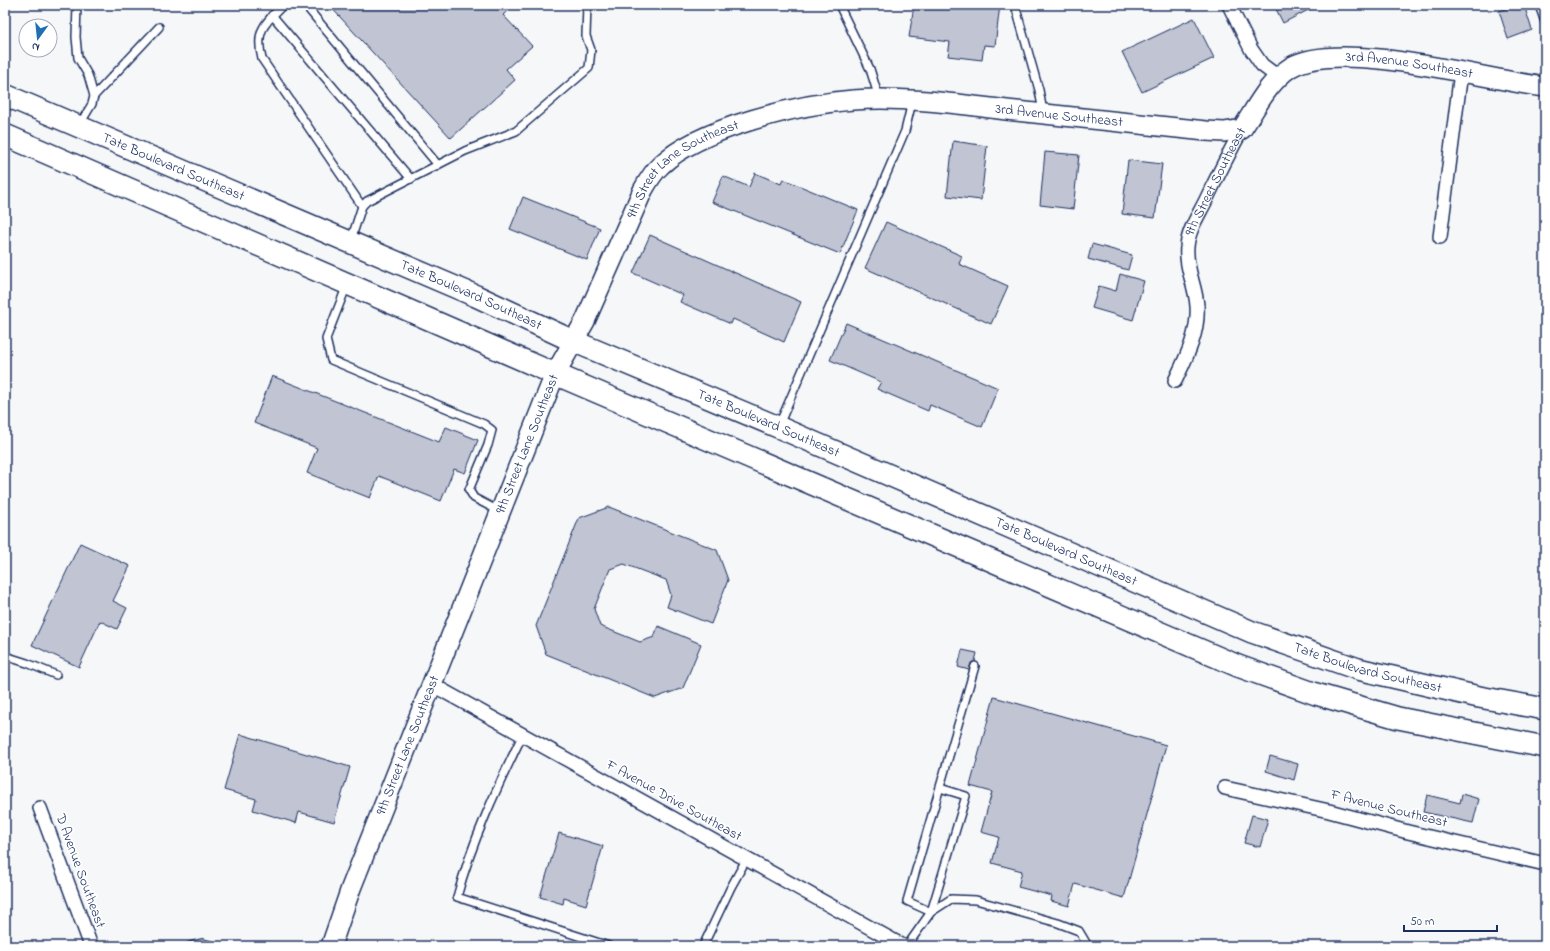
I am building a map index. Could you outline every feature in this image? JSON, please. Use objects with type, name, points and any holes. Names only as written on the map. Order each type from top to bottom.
[{"type":"main road","name":"Tate Boulevard Southeast","points":[[5,95],[476,296],[573,341],[778,427],[1252,632],[1358,669],[1479,698],[1545,709]]},
{"type":"main road","points":[[5,135],[555,374],[1238,666],[1316,694],[1398,718],[1545,747]]},
{"type":"street","points":[[1229,5],[1251,49],[1262,66],[1278,77]]},
{"type":"street","name":"3rd Avenue Southeast","points":[[1278,77],[1291,67],[1306,60],[1345,57],[1393,61],[1520,84],[1545,87]]},
{"type":"street","points":[[1440,237],[1460,72]]},
{"type":"street","name":"9th Street Southeast","points":[[1175,381],[1188,355],[1195,334],[1197,318],[1197,305],[1186,255],[1189,235],[1224,161],[1242,129],[1278,77]]},
{"type":"street","name":"9th Street Lane Southeast","points":[[331,946],[351,888],[555,374],[585,321],[649,179],[661,165],[672,156],[711,134],[756,119],[814,106],[853,100],[878,100]]},
{"type":"street","name":"3rd Avenue Southeast","points":[[878,100],[938,102],[1206,131],[1224,132],[1242,129]]},
{"type":"street","name":"F Avenue Drive Southeast","points":[[431,684],[522,736],[903,946]]},
{"type":"street","name":"F Avenue Southeast","points":[[1225,788],[1329,811],[1408,832],[1545,864]]},
{"type":"street","name":"D Avenue Southeast","points":[[40,808],[91,946]]},
{"type":"lane","points":[[77,5],[76,37],[78,58],[88,75],[94,96]]},
{"type":"lane","points":[[283,5],[267,20],[260,34],[259,45],[262,59],[362,206]]},
{"type":"lane","points":[[305,5],[438,165]]},
{"type":"lane","points":[[350,242],[362,206],[367,201],[466,151],[516,131],[589,68],[591,50],[586,36],[588,5]]},
{"type":"lane","points":[[838,5],[870,69],[878,100]]},
{"type":"lane","points":[[1015,5],[1039,90],[1043,114]]},
{"type":"lane","points":[[1538,5],[1545,22]]},
{"type":"lane","points":[[272,16],[411,179]]},
{"type":"lane","points":[[78,127],[92,104],[94,96],[159,27]]},
{"type":"lane","points":[[778,427],[900,144],[913,101]]},
{"type":"lane","points":[[347,284],[326,339],[331,360],[484,424],[492,430],[488,445],[469,490],[474,498],[500,511]]},
{"type":"lane","points":[[5,656],[56,675]]},
{"type":"lane","points":[[931,912],[907,901],[975,666]]},
{"type":"lane","points":[[522,736],[496,790],[465,869],[457,898],[609,946]]},
{"type":"lane","points":[[907,946],[931,912],[966,796],[940,788]]},
{"type":"lane","points":[[703,946],[746,860]]},
{"type":"lane","points":[[931,912],[950,899],[976,900],[1058,923],[1079,931],[1088,946]]},
{"type":"lane","points":[[190,946],[202,943],[214,946]]},
{"type":"building","points":[[329,5],[514,5],[503,15],[532,46],[506,69],[515,80],[451,138]]},
{"type":"building","points":[[914,5],[1000,5],[995,46],[984,45],[982,60],[948,56],[950,42],[909,37]]},
{"type":"building","points":[[1274,5],[1318,5],[1283,23]]},
{"type":"building","points":[[1518,5],[1524,5],[1532,30],[1508,39],[1499,11]]},
{"type":"building","points":[[1194,18],[1214,58],[1142,92],[1122,52]]},
{"type":"building","points":[[953,141],[987,146],[981,200],[947,196]]},
{"type":"building","points":[[1045,152],[1079,155],[1073,209],[1040,205]]},
{"type":"building","points":[[1128,160],[1162,164],[1155,218],[1122,214]]},
{"type":"building","points":[[755,173],[781,184],[783,179],[858,210],[840,254],[712,202],[723,176],[749,187]]},
{"type":"building","points":[[523,197],[600,228],[587,260],[510,229]]},
{"type":"building","points":[[886,222],[962,256],[959,264],[1008,286],[991,324],[865,268]]},
{"type":"building","points":[[650,235],[801,302],[784,342],[733,319],[731,324],[680,302],[683,295],[633,273]]},
{"type":"building","points":[[1092,244],[1132,255],[1128,270],[1088,259]]},
{"type":"building","points":[[1120,274],[1144,281],[1133,320],[1092,308],[1099,286],[1116,291]]},
{"type":"building","points":[[846,323],[998,388],[982,427],[930,405],[928,411],[877,389],[881,382],[830,360]]},
{"type":"building","points":[[272,376],[439,442],[446,427],[478,440],[465,473],[454,469],[441,501],[379,476],[370,498],[307,473],[317,448],[254,423]]},
{"type":"building","points":[[609,507],[717,550],[728,580],[711,624],[667,607],[671,595],[666,580],[624,564],[610,569],[594,609],[600,626],[640,642],[654,637],[658,626],[701,644],[683,688],[655,698],[546,654],[536,626],[579,518]]},
{"type":"building","points":[[80,543],[130,566],[113,601],[127,608],[117,629],[100,621],[79,667],[32,645]]},
{"type":"building","points":[[962,650],[977,653],[975,661],[971,663],[969,670],[958,667]]},
{"type":"building","points":[[994,697],[1166,745],[1124,898],[1075,884],[1069,906],[1051,901],[1052,896],[1018,887],[1022,871],[992,863],[999,837],[981,832],[992,792],[970,786]]},
{"type":"building","points":[[240,734],[350,767],[334,822],[299,812],[296,823],[253,810],[256,799],[224,790]]},
{"type":"building","points":[[1270,756],[1298,764],[1294,780],[1266,771]]},
{"type":"building","points":[[1462,794],[1479,799],[1473,823],[1423,812],[1427,795],[1460,803]]},
{"type":"building","points":[[1252,815],[1268,819],[1260,847],[1244,843]]},
{"type":"building","points":[[559,833],[603,846],[586,905],[564,898],[563,904],[540,897]]}]
